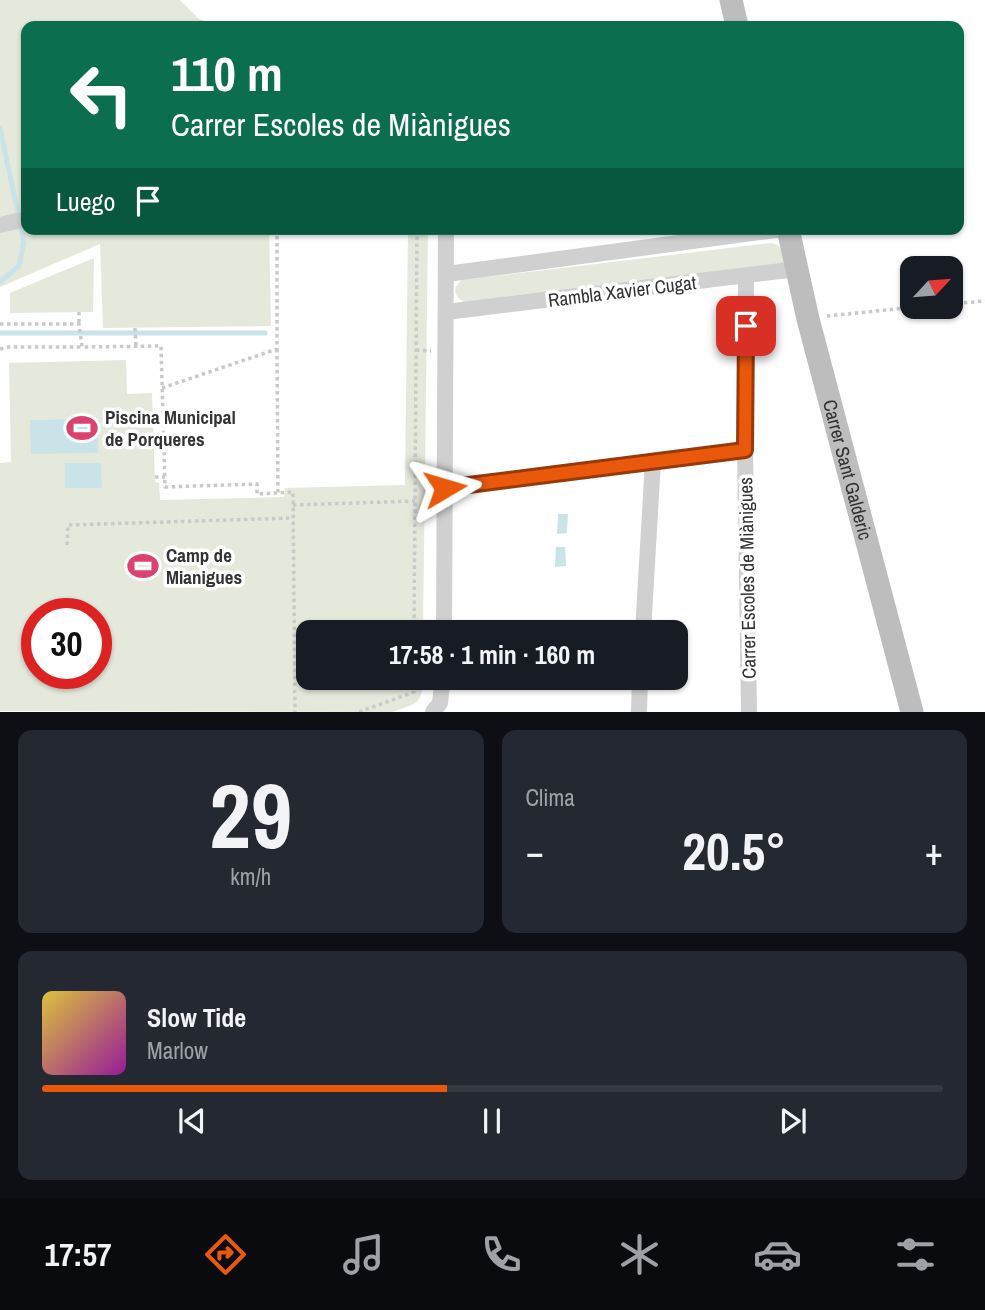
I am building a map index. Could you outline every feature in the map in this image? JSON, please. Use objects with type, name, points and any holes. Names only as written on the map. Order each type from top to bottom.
[{"type":"street","points":[[731,0],[736,21]]},
{"type":"street","points":[[0,225],[21,220]]},
{"type":"street","points":[[444,620],[446,235]]},
{"type":"street","name":"Rambla Xavier Cugat","points":[[447,274],[740,235]]},
{"type":"street","name":"Carrer Sant Galderic","points":[[787,235],[912,712]]},
{"type":"street","name":"Rambla Xavier Cugat","points":[[446,312],[797,269]]},
{"type":"street","name":"Carrer Escoles de Miànigues","points":[[746,276],[745,450],[749,712]]},
{"type":"street","points":[[445,488],[745,450]]},
{"type":"street","points":[[644,620],[653,461]]},
{"type":"street","points":[[433,712],[440,703],[442,690]]},
{"type":"street","points":[[639,712],[640,690]]},
{"type":"path","points":[[277,235],[278,493]]},
{"type":"path","points":[[414,620],[417,235]]},
{"type":"path","points":[[963,303],[985,301]]},
{"type":"path","points":[[808,318],[900,309]]},
{"type":"path","points":[[79,312],[82,347]]},
{"type":"path","points":[[0,324],[79,324]]},
{"type":"path","points":[[135,328],[136,346]]},
{"type":"path","points":[[0,349],[161,346],[165,487],[257,484],[257,494],[293,492],[295,712]]},
{"type":"path","points":[[162,388],[277,349]]},
{"type":"path","points":[[155,477],[165,477]]},
{"type":"path","points":[[293,505],[415,501]]},
{"type":"path","points":[[67,545],[68,525],[293,518]]},
{"type":"path","points":[[359,712],[414,690]]},
{"type":"shaded area","points":[[0,0],[180,0],[199,19],[205,21],[21,21],[21,235],[269,235],[271,326],[103,328],[100,244],[0,287]]},
{"type":"shaded area","points":[[408,235],[428,235],[423,620],[296,620],[296,690],[421,690],[416,702],[392,712],[0,711],[0,463],[11,462],[9,363],[126,360],[127,394],[152,393],[155,482],[159,483],[160,500],[284,497],[285,488],[405,485]]},
{"type":"shaded area","points":[[771,243],[783,251],[786,259],[782,264],[467,304],[459,299],[455,290],[462,280]]},
{"type":"shaded area","points":[[94,258],[93,312],[10,313],[10,293]]},
{"type":"water","points":[[98,419],[98,453],[31,454],[30,420]]},
{"type":"water","points":[[65,463],[101,463],[102,488],[65,488]]},
{"type":"water","points":[[558,514],[568,514],[567,533],[557,534]]},
{"type":"water","points":[[556,547],[565,547],[566,566],[555,567]]},
{"type":"waterway","points":[[0,128],[21,228]]},
{"type":"waterway","points":[[0,282],[19,266],[24,242],[23,235]]},
{"type":"waterway","points":[[0,333],[265,333]]},
{"type":"place","name":"Piscina Municipal de Porqueres","points":[[82,428]]},
{"type":"place","name":"Camp de Mianigues","points":[[143,566]]},
{"type":"route","points":[[445,488],[745,450],[746,326]]}]
